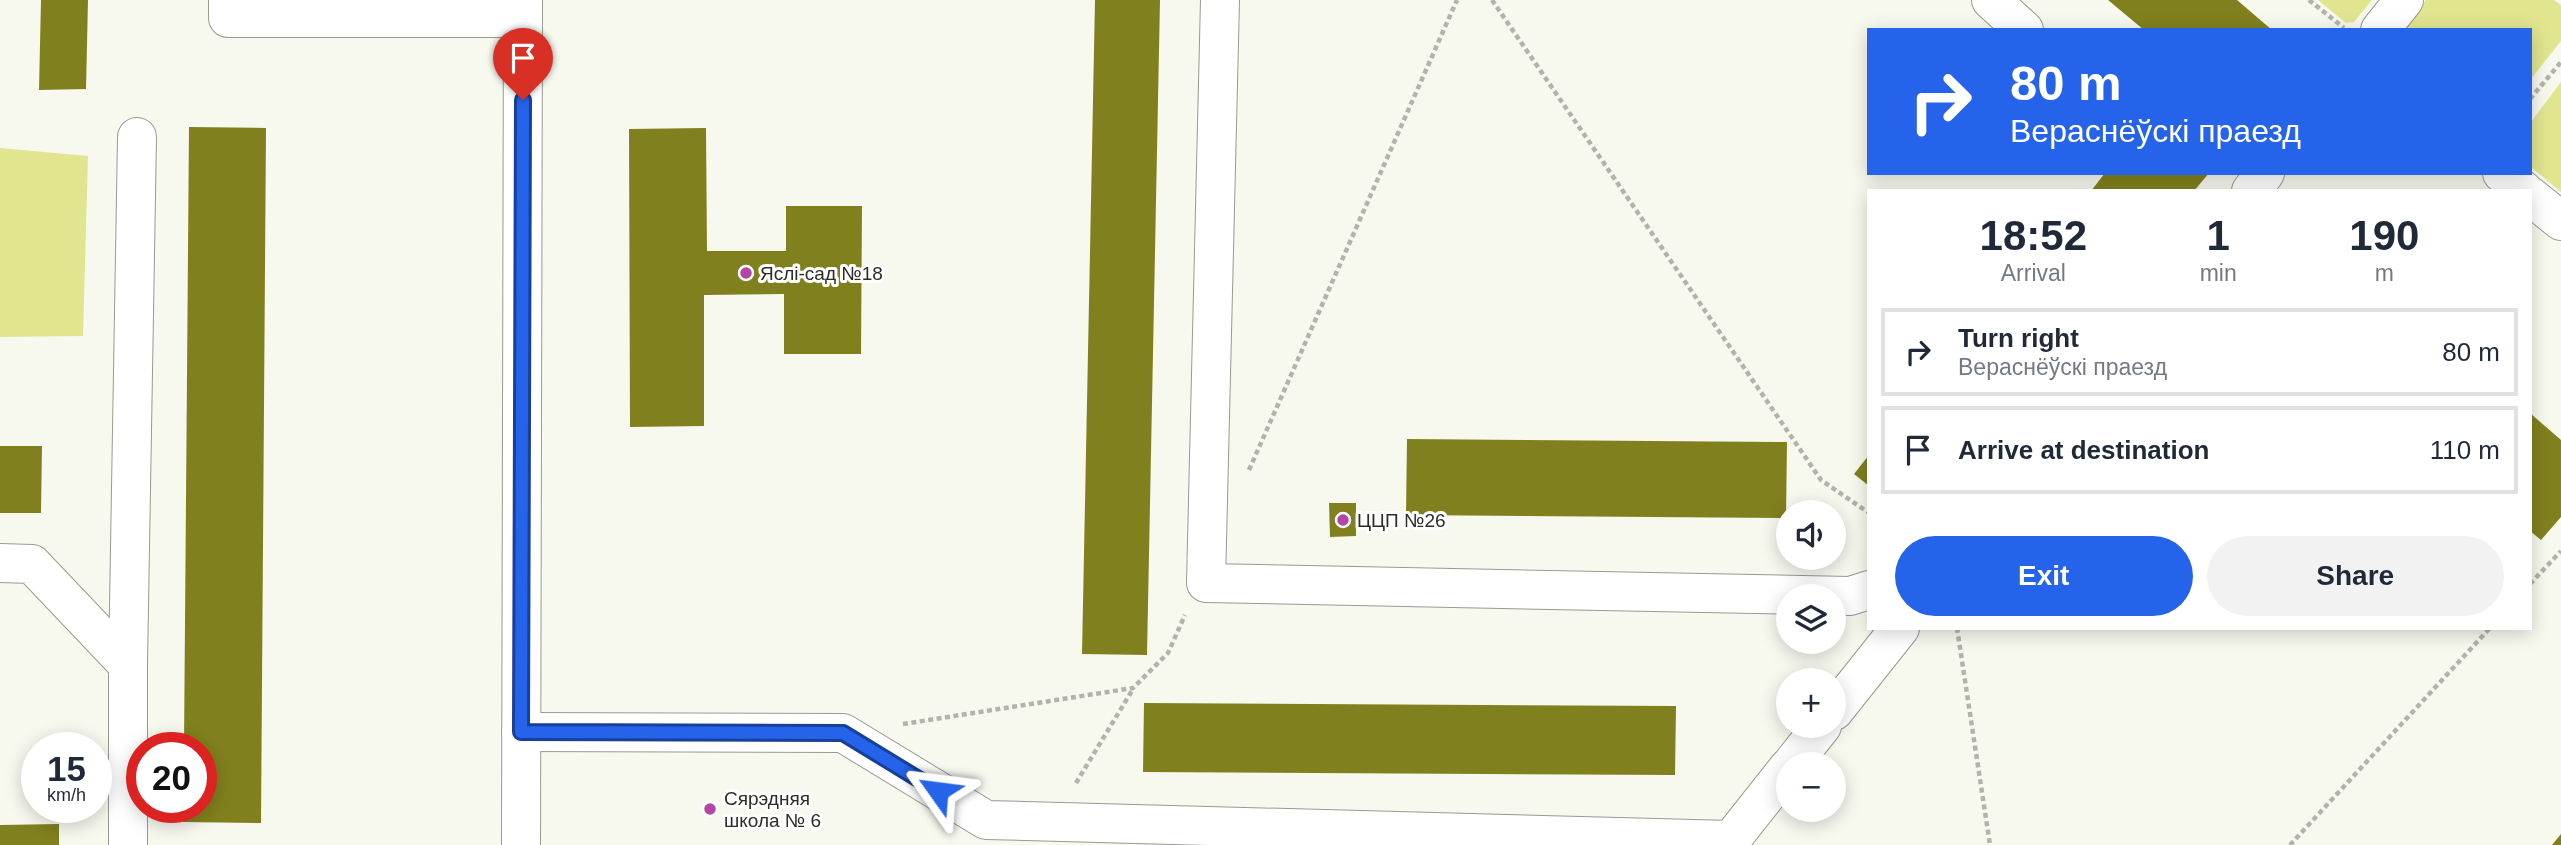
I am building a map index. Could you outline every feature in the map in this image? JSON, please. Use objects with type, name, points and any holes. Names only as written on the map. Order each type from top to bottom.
[{"type":"street","points":[[228,0],[228,18],[523,9],[521,845]]},
{"type":"street","points":[[1220,0],[1206,583],[1850,596],[1867,591]]},
{"type":"street","points":[[1991,0],[2022,28]]},
{"type":"street","points":[[2382,28],[2404,0]]},
{"type":"street","points":[[128,845],[128,665],[137,137]]},
{"type":"street","points":[[2252,189],[2262,175]]},
{"type":"street","points":[[2504,175],[2522,189]]},
{"type":"street","points":[[2532,198],[2561,220]]},
{"type":"street","points":[[0,563],[32,564],[128,665]]},
{"type":"street","points":[[1846,696],[1898,630]]},
{"type":"street","points":[[521,732],[843,733],[986,820],[1731,840],[1776,784]]},
{"type":"street","points":[[1802,752],[1813,738]]},
{"type":"path","points":[[1492,0],[1821,480],[1867,512]]},
{"type":"path","points":[[2309,0],[2344,28]]},
{"type":"path","points":[[2532,97],[2561,62]]},
{"type":"path","points":[[2532,582],[2561,551]]},
{"type":"path","points":[[1957,630],[1990,845]]},
{"type":"path","points":[[2290,845],[2488,630]]},
{"type":"path","points":[[1052,822],[1133,688]]},
{"type":"green space","points":[[2318,0],[2372,0],[2354,22],[2346,23]]},
{"type":"green space","points":[[2426,0],[2554,0],[2561,5],[2561,41],[2532,78],[2532,28],[2404,28]]},
{"type":"green space","points":[[2561,82],[2561,192],[2532,168],[2532,121]]},
{"type":"green space","points":[[0,148],[88,156],[83,336],[0,337]]},
{"type":"building","points":[[41,0],[88,0],[86,89],[39,90]]},
{"type":"building","points":[[1095,0],[1160,0],[1147,655],[1082,654]]},
{"type":"building","points":[[2108,0],[2237,0],[2270,28],[2142,28]]},
{"type":"building","points":[[189,127],[266,128],[261,823],[217,822],[217,732],[184,732]]},
{"type":"building","name":"Яслі-сад №18","points":[[706,128],[707,251],[786,251],[786,206],[862,206],[861,354],[784,354],[784,294],[704,295],[704,426],[630,427],[629,129]]},
{"type":"building","points":[[2103,175],[2207,175],[2196,189],[2093,189]]},
{"type":"building","points":[[2532,415],[2561,440],[2561,517],[2541,540],[2532,533]]},
{"type":"building","points":[[1407,439],[1787,442],[1786,500],[1776,500],[1776,518],[1406,515]]},
{"type":"building","points":[[0,446],[42,446],[41,513],[0,513]]},
{"type":"building","points":[[1867,458],[1867,484],[1854,474]]},
{"type":"building","name":"ЦЦП №26","points":[[1329,503],[1356,503],[1356,536],[1330,537]]},
{"type":"building","points":[[1144,703],[1676,706],[1675,775],[1143,772]]},
{"type":"building","points":[[59,824],[59,845],[0,845],[0,825]]},
{"type":"building","points":[[2561,834],[2561,845],[2552,845]]},
{"type":"place","name":"Яслі-сад №18","points":[[746,273]]},
{"type":"place","name":"ЦЦП №26","points":[[1343,520]]},
{"type":"place","name":"Сярэдняя школа № 6","points":[[710,809]]},
{"type":"route","points":[[523,100],[521,732],[843,733],[938,791]]}]
